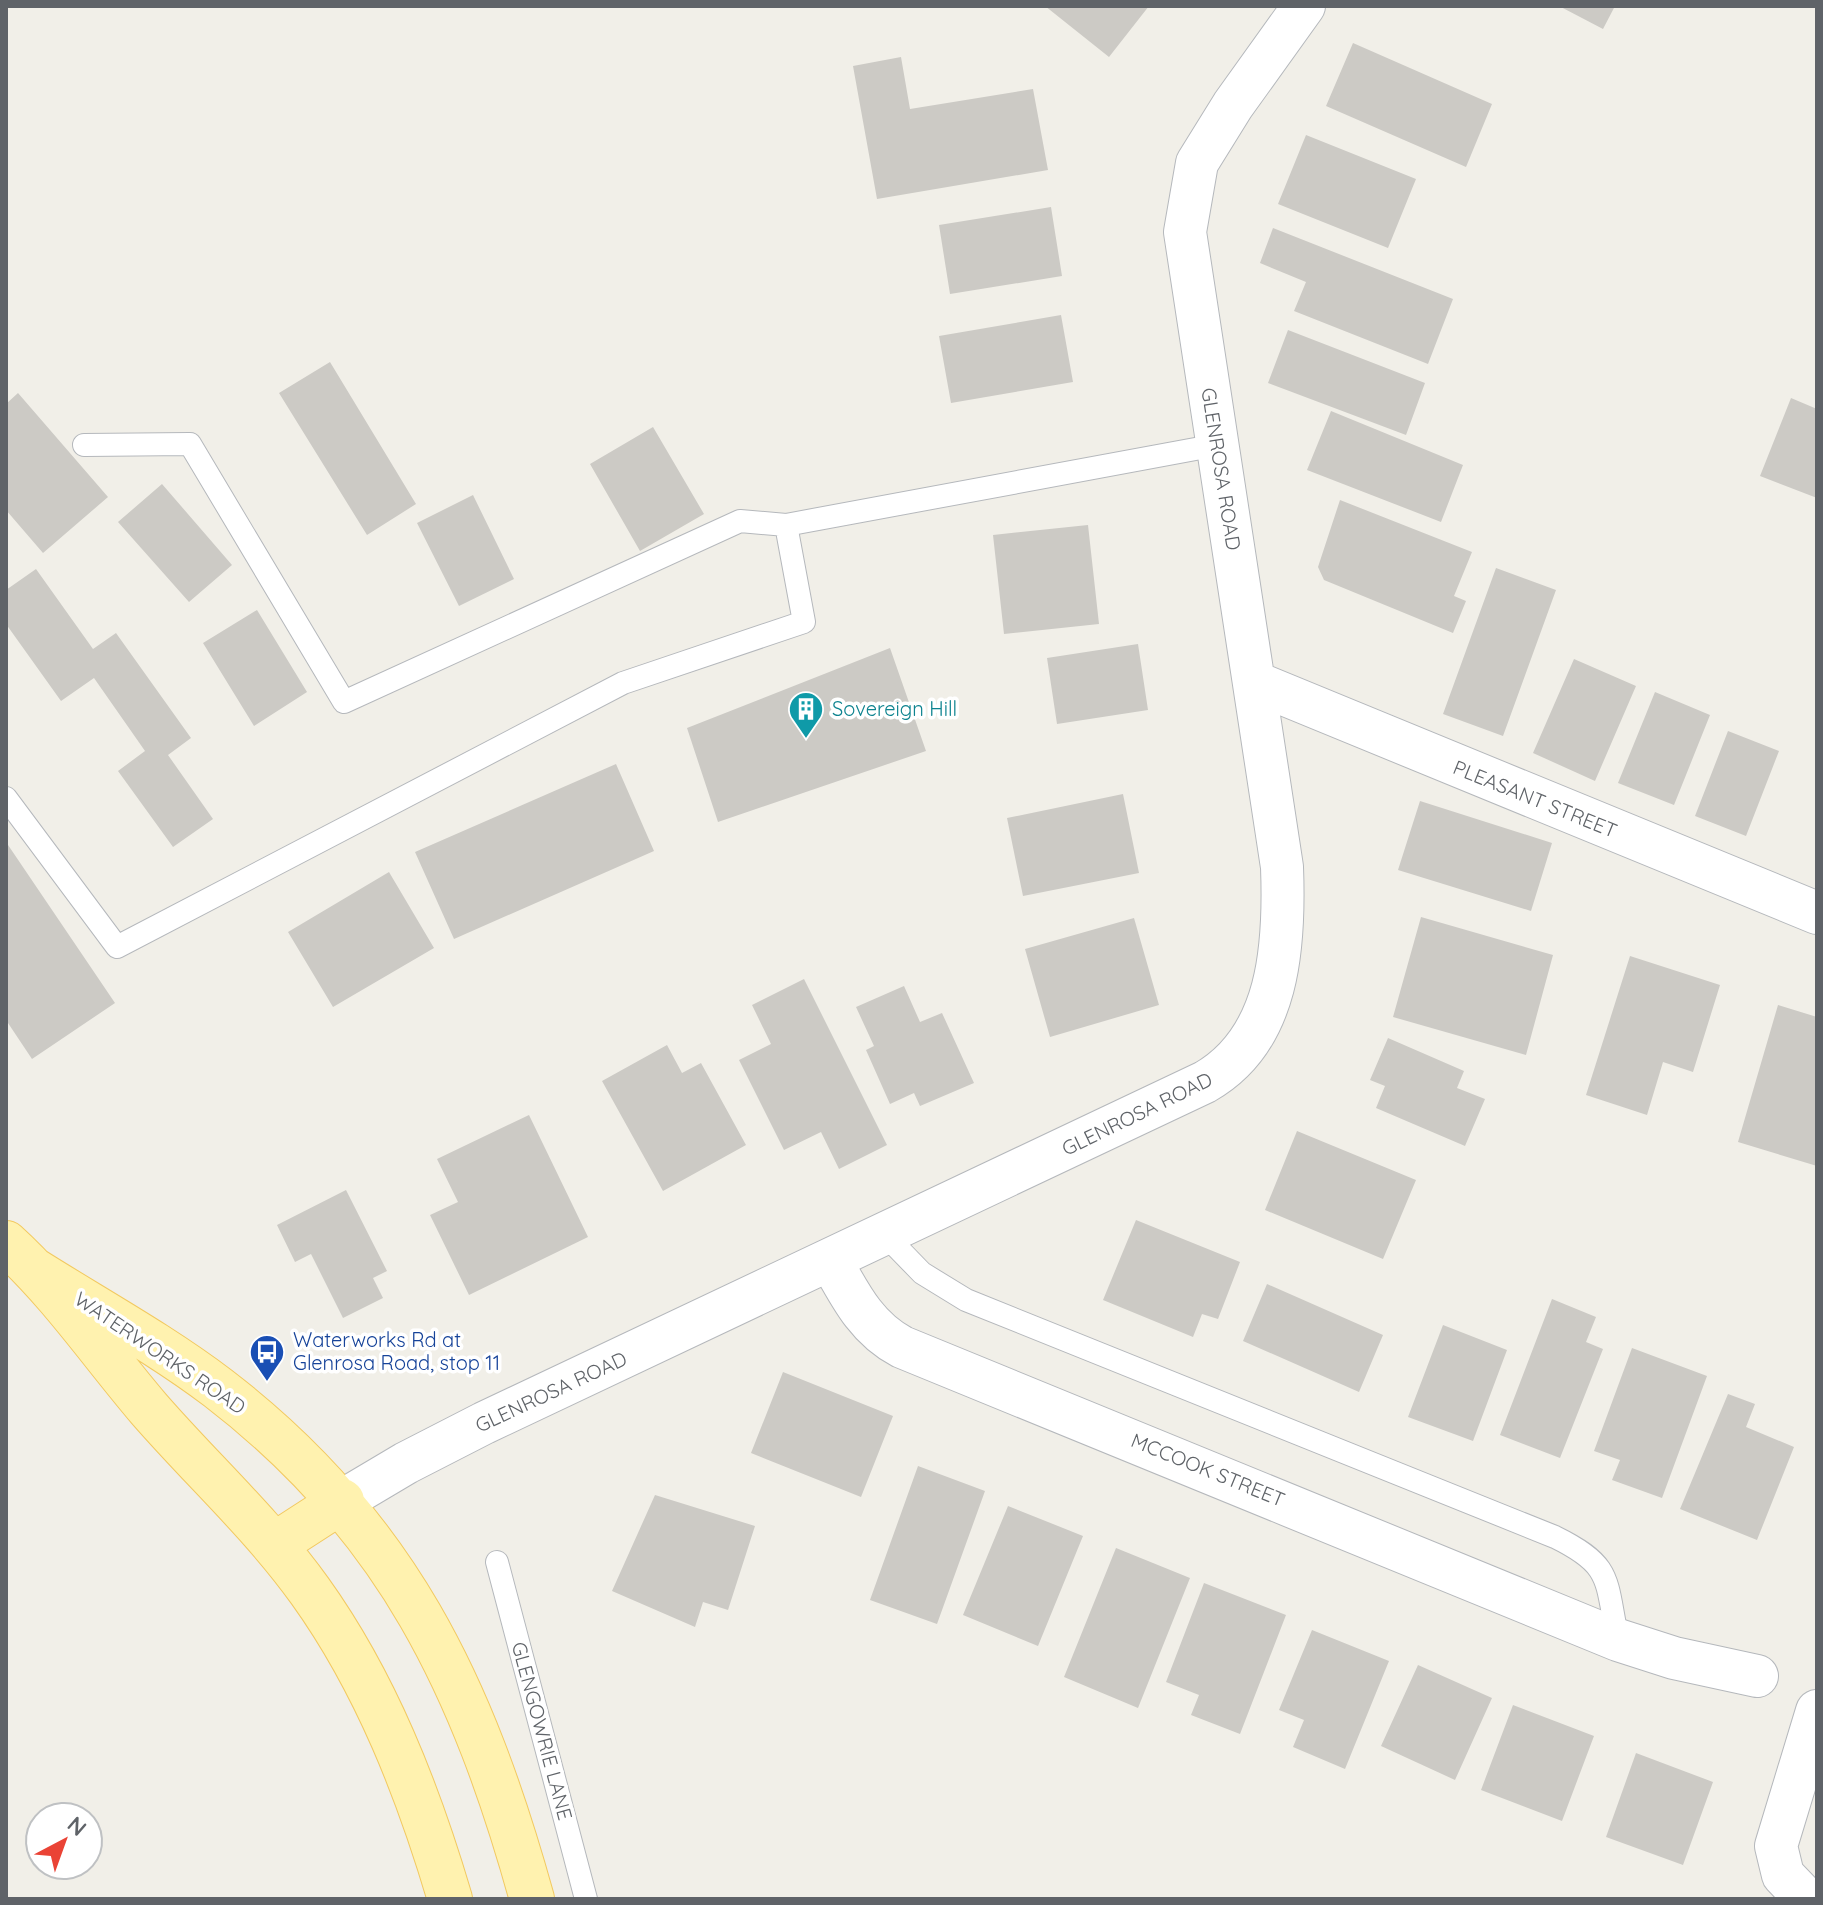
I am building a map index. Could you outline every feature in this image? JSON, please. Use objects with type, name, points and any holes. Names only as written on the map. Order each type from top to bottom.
[{"type":"main road","name":"WATERWORKS ROAD","points":[[14,1254],[214,1385],[288,1447],[342,1501],[400,1579],[457,1681],[505,1804],[532,1899]]},
{"type":"main road","name":"WATERWORKS ROAD","points":[[14,1254],[149,1409],[274,1545],[317,1602],[361,1673],[409,1778],[450,1899]]},
{"type":"main road","points":[[274,1545],[342,1501]]},
{"type":"street","name":"GLENROSA ROAD","points":[[342,1501],[406,1463],[484,1423],[886,1236],[1205,1082],[1246,1051],[1263,1019],[1271,991],[1283,903],[1280,858],[1185,232],[1197,163],[1233,105],[1304,6]]},
{"type":"street","name":"PLEASANT STREET","points":[[1254,682],[1817,913]]},
{"type":"street","name":"MCCOOK STREET","points":[[831,1261],[861,1313],[885,1337],[902,1347],[1618,1640],[1674,1658],[1757,1676]]},
{"type":"street","points":[[1806,1899],[1792,1889],[1783,1875],[1776,1846],[1817,1711]]},
{"type":"lane","points":[[84,445],[190,444],[344,702],[740,521],[786,525],[1217,445]]},
{"type":"lane","points":[[6,798],[117,947],[623,683],[804,622],[786,525]]},
{"type":"lane","points":[[886,1236],[922,1273],[966,1300],[1541,1531],[1585,1552],[1603,1572],[1618,1640]]},
{"type":"lane","name":"GLENGOWRIE LANE","points":[[497,1562],[586,1899]]},
{"type":"building","points":[[1045,6],[1149,6],[1109,57]]},
{"type":"building","points":[[1559,6],[1615,6],[1603,29]]},
{"type":"building","points":[[1353,43],[1492,104],[1466,167],[1326,106]]},
{"type":"building","points":[[901,57],[910,109],[1033,89],[1048,170],[877,199],[853,66]]},
{"type":"building","points":[[1306,135],[1416,179],[1388,248],[1278,204]]},
{"type":"building","points":[[1051,207],[1062,276],[950,294],[939,225]]},
{"type":"building","points":[[1273,228],[1453,299],[1428,364],[1294,311],[1306,282],[1260,263]]},
{"type":"building","points":[[1061,315],[1073,382],[951,403],[939,336]]},
{"type":"building","points":[[1288,330],[1425,383],[1406,435],[1268,383]]},
{"type":"building","points":[[330,362],[416,504],[367,535],[279,393]]},
{"type":"building","points":[[18,393],[108,497],[43,553],[6,510],[6,404]]},
{"type":"building","points":[[1791,398],[1817,409],[1817,498],[1760,476]]},
{"type":"building","points":[[1331,411],[1463,465],[1441,522],[1307,470]]},
{"type":"building","points":[[653,427],[704,514],[640,551],[590,464]]},
{"type":"building","points":[[162,484],[232,565],[189,602],[118,522]]},
{"type":"building","points":[[473,495],[514,579],[459,606],[417,523]]},
{"type":"building","points":[[1340,500],[1472,552],[1454,596],[1466,601],[1453,633],[1324,580],[1318,567]]},
{"type":"building","points":[[1088,525],[1099,624],[1004,634],[993,535]]},
{"type":"building","points":[[1496,568],[1556,590],[1503,736],[1443,714]]},
{"type":"building","points":[[36,569],[93,649],[116,633],[191,738],[168,755],[213,819],[173,847],[118,771],[145,751],[94,678],[61,701],[6,624],[6,590]]},
{"type":"building","points":[[257,610],[307,692],[254,726],[203,643]]},
{"type":"building","points":[[1138,644],[1148,710],[1057,724],[1047,658]]},
{"type":"building","name":"Sovereign Hill","points":[[890,648],[926,751],[718,822],[687,728]]},
{"type":"building","points":[[1574,659],[1636,686],[1595,781],[1533,753]]},
{"type":"building","points":[[1655,692],[1710,715],[1674,805],[1618,783]]},
{"type":"building","points":[[1728,731],[1779,751],[1746,836],[1695,816]]},
{"type":"building","points":[[616,764],[654,851],[454,939],[415,852]]},
{"type":"building","points":[[1123,794],[1139,873],[1023,896],[1007,818]]},
{"type":"building","points":[[1420,801],[1552,843],[1531,911],[1398,870]]},
{"type":"building","points":[[6,842],[115,1003],[32,1059],[6,1020]]},
{"type":"building","points":[[389,872],[434,948],[333,1007],[288,932]]},
{"type":"building","points":[[1421,917],[1553,955],[1526,1055],[1393,1017]]},
{"type":"building","points":[[1134,918],[1159,1005],[1050,1037],[1025,949]]},
{"type":"building","points":[[1630,956],[1720,985],[1693,1072],[1663,1062],[1647,1115],[1586,1095]]},
{"type":"building","points":[[804,979],[887,1145],[839,1169],[821,1132],[784,1150],[739,1060],[771,1044],[752,1005]]},
{"type":"building","points":[[904,986],[920,1022],[942,1013],[974,1083],[920,1106],[914,1093],[890,1104],[866,1050],[874,1046],[856,1007]]},
{"type":"building","points":[[1778,1005],[1817,1017],[1817,1166],[1738,1142]]},
{"type":"building","points":[[1388,1038],[1464,1071],[1457,1088],[1485,1099],[1465,1146],[1376,1108],[1385,1086],[1370,1080]]},
{"type":"building","points":[[667,1045],[682,1073],[701,1063],[746,1145],[663,1191],[602,1081]]},
{"type":"building","points":[[529,1115],[588,1237],[469,1295],[430,1215],[458,1202],[437,1159]]},
{"type":"building","points":[[1297,1131],[1416,1180],[1383,1259],[1265,1210]]},
{"type":"building","points":[[346,1190],[387,1271],[373,1278],[383,1298],[343,1318],[311,1254],[295,1262],[277,1225]]},
{"type":"building","points":[[1136,1220],[1240,1262],[1218,1319],[1202,1314],[1193,1337],[1103,1300]]},
{"type":"building","points":[[1267,1284],[1383,1335],[1359,1392],[1243,1341]]},
{"type":"building","points":[[1552,1299],[1596,1317],[1586,1342],[1603,1349],[1560,1458],[1500,1435]]},
{"type":"building","points":[[1443,1325],[1507,1350],[1473,1441],[1408,1417]]},
{"type":"building","points":[[1632,1348],[1707,1376],[1662,1498],[1612,1480],[1620,1460],[1594,1451]]},
{"type":"building","points":[[783,1372],[893,1416],[861,1497],[751,1453]]},
{"type":"building","points":[[1728,1394],[1755,1404],[1746,1427],[1794,1447],[1757,1540],[1680,1509]]},
{"type":"building","points":[[918,1466],[985,1491],[937,1624],[870,1600]]},
{"type":"building","points":[[655,1495],[755,1526],[728,1610],[703,1602],[695,1627],[612,1591]]},
{"type":"building","points":[[1008,1506],[1083,1536],[1038,1646],[963,1615]]},
{"type":"building","points":[[1116,1548],[1190,1578],[1138,1708],[1064,1677]]},
{"type":"building","points":[[1204,1583],[1286,1615],[1240,1734],[1191,1715],[1199,1695],[1166,1682]]},
{"type":"building","points":[[1312,1630],[1389,1661],[1345,1769],[1293,1747],[1304,1720],[1279,1710]]},
{"type":"building","points":[[1418,1665],[1492,1698],[1455,1780],[1381,1746]]},
{"type":"building","points":[[1513,1705],[1594,1736],[1562,1821],[1481,1790]]},
{"type":"building","points":[[1636,1753],[1713,1782],[1683,1865],[1606,1837]]},
{"type":"place","name":"Sovereign Hill","points":[[806,740]]},
{"type":"place","name":"Waterworks Rd at Glenrosa Road, stop 11","points":[[267,1383]]}]
